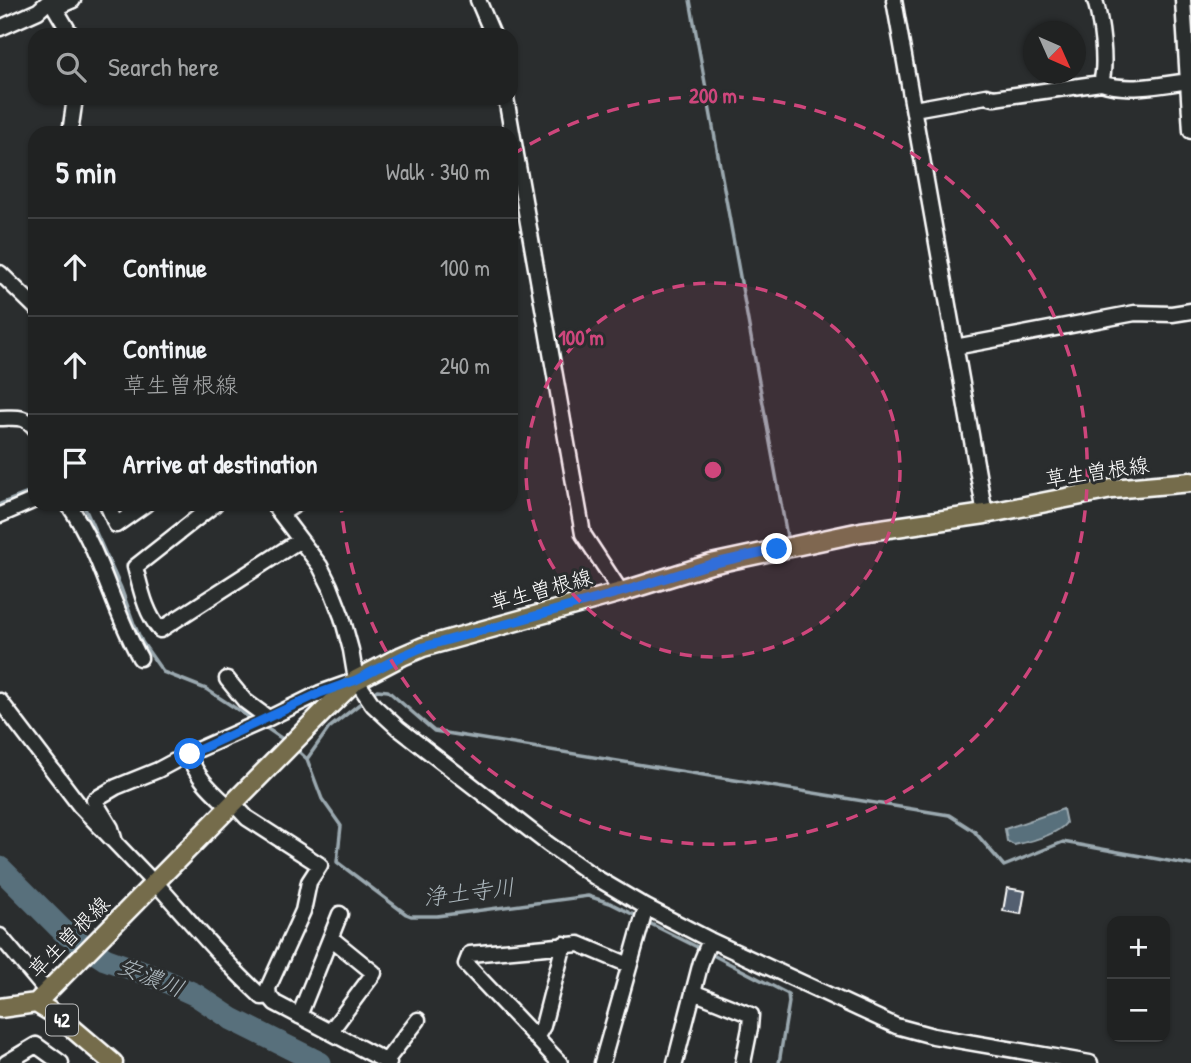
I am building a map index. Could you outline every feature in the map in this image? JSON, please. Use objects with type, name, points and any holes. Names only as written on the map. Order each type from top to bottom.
[{"type":"main road","name":"草生曽根線","points":[[45,993],[356,680],[402,656],[423,647],[711,564],[777,549],[861,532],[985,514],[1112,489],[1191,482]]},
{"type":"main road","name":"42","points":[[0,1007],[45,993],[59,1017],[113,1063]]},
{"type":"street","points":[[0,28],[38,11],[49,3],[73,0]]},
{"type":"street","points":[[478,0],[490,28]]},
{"type":"street","points":[[894,0],[985,514]]},
{"type":"street","points":[[1095,0],[1100,22],[1104,72],[1101,83]]},
{"type":"street","points":[[1183,0],[1191,131]]},
{"type":"street","points":[[49,3],[66,28]]},
{"type":"street","points":[[914,109],[986,96],[994,98],[1101,83],[1109,86],[1146,86],[1188,81]]},
{"type":"street","points":[[71,126],[74,105]]},
{"type":"street","points":[[507,105],[511,126]]},
{"type":"street","points":[[518,166],[583,534],[621,592]]},
{"type":"street","points":[[0,273],[28,300]]},
{"type":"street","points":[[956,347],[1135,313],[1172,314],[1191,311]]},
{"type":"street","points":[[0,418],[28,421]]},
{"type":"street","points":[[0,515],[28,503]]},
{"type":"street","points":[[73,511],[83,526],[123,624],[140,658]]},
{"type":"street","points":[[110,511],[116,525],[136,511]]},
{"type":"street","points":[[206,511],[135,567],[145,602],[160,630],[300,540]]},
{"type":"street","points":[[278,511],[320,566],[330,586],[342,617],[356,680],[373,705],[398,728],[595,877],[710,940],[897,1026],[933,1036],[1090,1063]]},
{"type":"street","points":[[227,679],[245,701],[267,719]]},
{"type":"street","points":[[114,842],[111,828],[94,800],[116,787],[158,770],[320,693],[356,680]]},
{"type":"street","points":[[0,701],[80,806],[251,987],[262,997],[269,996]]},
{"type":"street","points":[[188,755],[196,774],[208,787],[247,818],[320,865],[309,882],[303,911],[268,988],[269,996],[275,1003],[388,1062],[418,1020]]},
{"type":"street","points":[[602,1063],[646,907]]},
{"type":"street","points":[[299,1016],[341,914]]},
{"type":"street","points":[[0,936],[45,993]]},
{"type":"street","points":[[330,1032],[374,973],[331,938]]},
{"type":"street","points":[[675,1063],[701,962],[710,940]]},
{"type":"street","points":[[536,1038],[543,1026],[564,944]]},
{"type":"street","points":[[560,1063],[466,964],[470,954],[579,944],[629,965]]},
{"type":"street","points":[[693,992],[751,1015],[743,1063]]},
{"type":"street","points":[[6,1063],[36,1045],[61,1063]]},
{"type":"water","points":[[1063,809],[1066,823],[1056,831],[1014,845],[1007,841],[1005,829]]},
{"type":"building","points":[[1007,888],[1025,891],[1021,914],[1003,911]]},
{"type":"waterway","points":[[690,0],[788,542]]},
{"type":"waterway","name":"浄土寺川","points":[[0,504],[28,493]]},
{"type":"waterway","name":"浄土寺川","points":[[86,511],[142,642],[163,672],[206,689],[255,721]]},
{"type":"waterway","points":[[372,694],[377,690],[388,691],[434,731],[949,815],[974,831],[1004,866],[1063,842],[1191,865]]},
{"type":"waterway","points":[[307,759],[329,728],[366,699]]},
{"type":"waterway","name":"浄土寺川","points":[[262,725],[287,742]]},
{"type":"waterway","name":"浄土寺川","points":[[296,749],[307,759],[322,799],[341,826],[337,862],[406,914],[437,916],[588,896],[610,903],[640,918]]},
{"type":"waterway","name":"安濃川","points":[[0,868],[65,933],[105,959],[196,995],[232,1019],[320,1063]]},
{"type":"waterway","name":"浄土寺川","points":[[647,922],[703,950]]},
{"type":"waterway","name":"浄土寺川","points":[[709,953],[788,994],[779,1063]]},
{"type":"route","points":[[190,754],[423,647],[711,564],[777,549]]}]
